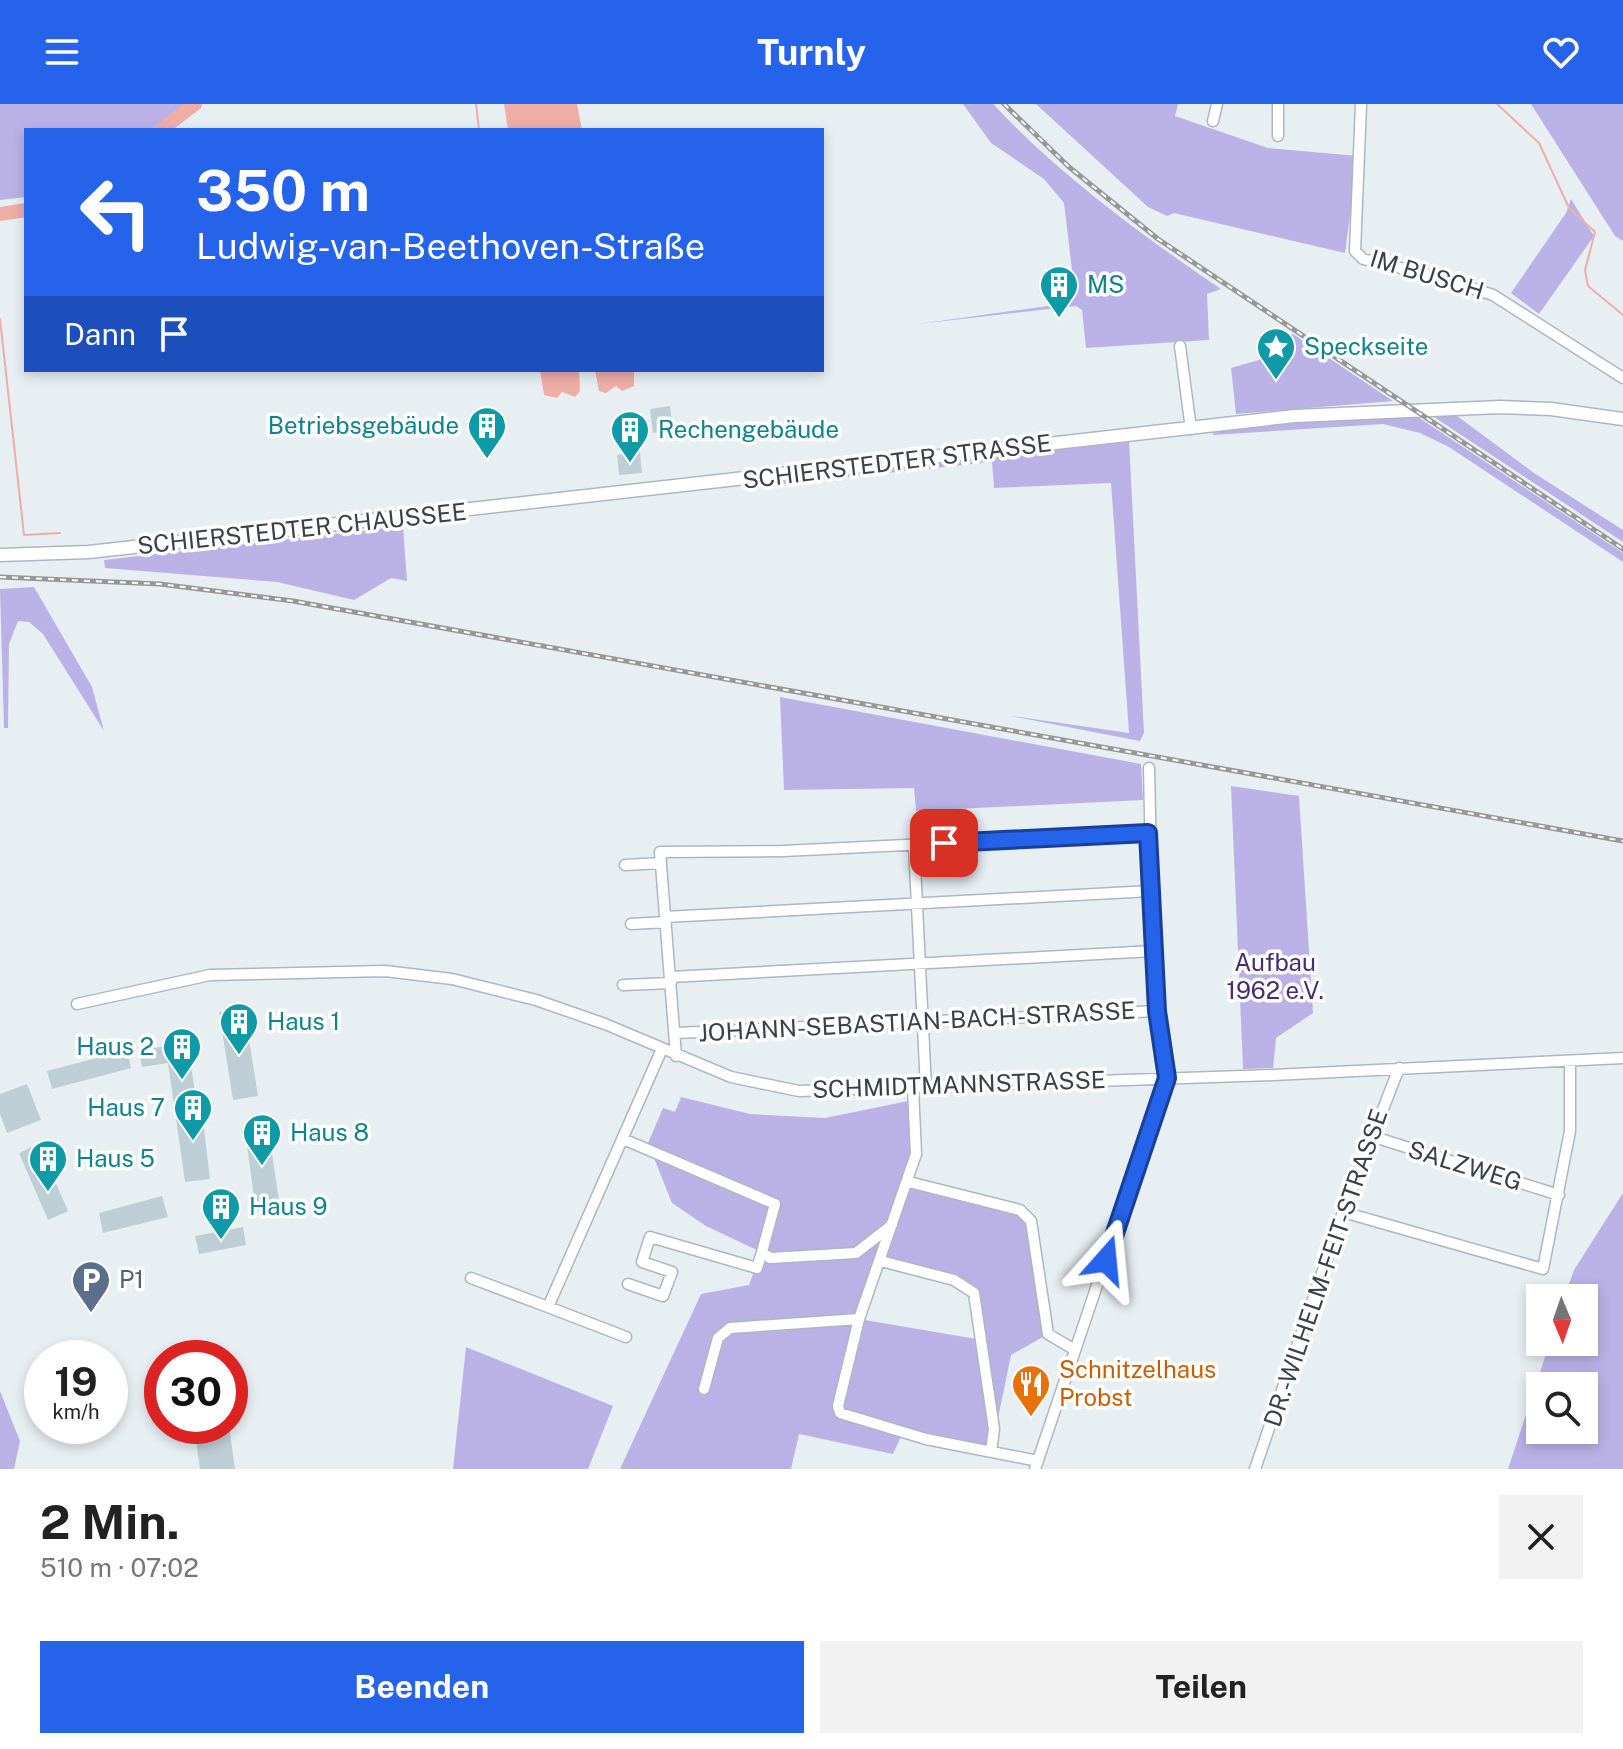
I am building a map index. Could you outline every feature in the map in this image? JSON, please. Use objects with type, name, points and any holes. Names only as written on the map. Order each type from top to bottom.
[{"type":"street","points":[[1213,121],[1217,104]]},
{"type":"street","points":[[1278,104],[1278,136]]},
{"type":"street","name":"IM BUSCH","points":[[1361,104],[1355,251],[1363,259],[1434,276],[1493,295],[1552,329],[1623,378]]},
{"type":"street","points":[[1180,346],[1191,429]]},
{"type":"street","name":"SCHIERSTEDTER STRASSE","points":[[603,495],[1295,416],[1441,408],[1551,409],[1623,419]]},
{"type":"street","name":"SCHIERSTEDTER CHAUSSEE","points":[[0,555],[89,552],[603,495]]},
{"type":"street","points":[[913,1088],[916,1154],[909,1182],[859,1319],[838,1406],[845,1416],[1037,1465],[1167,1078],[1157,1011],[1153,951],[1148,833],[1149,768]]},
{"type":"street","points":[[625,865],[660,858],[1148,833]]},
{"type":"street","points":[[914,845],[926,1088]]},
{"type":"street","points":[[660,858],[676,1056]]},
{"type":"street","points":[[631,924],[1151,891]]},
{"type":"street","points":[[623,985],[920,963],[1153,951]]},
{"type":"street","name":"SCHMIDTMANNSTRASSE","points":[[77,1004],[210,975],[385,971],[452,979],[536,1000],[605,1024],[731,1077],[799,1091],[1623,1058]]},
{"type":"street","name":"JOHANN-SEBASTIAN-BACH-STRASSE","points":[[676,1033],[1157,1011]]},
{"type":"street","points":[[548,1307],[662,1049]]},
{"type":"street","points":[[1343,1212],[1543,1269],[1570,1131],[1570,1061]]},
{"type":"street","name":"DR.-WILHELM-FEIT-STRASSE","points":[[1255,1469],[1343,1212],[1399,1068]]},
{"type":"street","name":"SALZWEG","points":[[1371,1136],[1559,1195]]},
{"type":"street","points":[[623,1139],[775,1204],[757,1268],[650,1237],[642,1262],[672,1272],[663,1296],[628,1284]]},
{"type":"street","points":[[909,1182],[1020,1210],[1031,1221],[1048,1334],[1075,1350]]},
{"type":"street","points":[[762,1252],[770,1258],[856,1253],[894,1223]]},
{"type":"street","points":[[881,1261],[954,1280],[974,1293],[994,1429],[991,1452]]},
{"type":"street","points":[[471,1278],[626,1337]]},
{"type":"street","points":[[704,1389],[718,1338],[730,1328],[859,1319]]},
{"type":"green space","points":[[0,104],[191,104],[165,128],[24,128],[24,197],[0,200]]},
{"type":"green space","points":[[963,104],[993,104],[1046,156],[1102,203],[1221,289],[1207,294],[1209,340],[1086,348],[1082,310],[1076,306],[918,324],[1062,304],[1075,295],[1064,203],[1044,179],[991,143]]},
{"type":"green space","points":[[1036,104],[1178,104],[1175,116],[1268,148],[1358,156],[1345,253],[1174,213],[1167,216],[1148,207]]},
{"type":"green space","points":[[1531,104],[1623,104],[1623,241],[1615,236]]},
{"type":"green space","points":[[1571,199],[1594,236],[1539,314],[1511,293],[1566,213]]},
{"type":"green space","points":[[1273,334],[1293,334],[1393,401],[1236,414],[1231,368],[1276,355]]},
{"type":"green space","points":[[1412,413],[1623,553],[1623,562],[1449,447],[1420,433],[1383,424],[1213,435],[1214,431],[1291,420]]},
{"type":"green space","points":[[1428,413],[1453,413],[1534,473],[1623,530],[1623,542]]},
{"type":"green space","points":[[1129,440],[1144,733],[1140,741],[1005,715],[1129,733],[1111,483],[994,488],[992,462],[781,484],[783,478]]},
{"type":"green space","points":[[403,526],[407,581],[391,578],[354,600],[277,582],[105,568],[104,560]]},
{"type":"green space","points":[[34,587],[92,687],[104,731],[43,634],[29,622],[18,621],[9,644],[8,728],[4,728],[0,589]]},
{"type":"green space","points":[[780,697],[1141,764],[1143,800],[916,811],[914,788],[784,790]]},
{"type":"green space","name":"Aufbau 1962 e.V.","points":[[1231,786],[1299,796],[1313,1013],[1276,1038],[1273,1068],[1243,1069]]},
{"type":"green space","points":[[681,1097],[750,1114],[825,1118],[913,1100],[916,1154],[909,1182],[1020,1210],[1031,1221],[1048,1334],[1011,1355],[991,1452],[904,1430],[893,1454],[799,1434],[791,1469],[620,1469],[701,1294],[749,1285],[761,1252],[706,1226],[672,1203],[648,1143],[663,1108],[675,1112]],"holes":[[[881,1261],[936,1274],[974,1293],[982,1340],[859,1319]]]},
{"type":"green space","points":[[1623,1193],[1623,1469],[1508,1469],[1526,1415],[1526,1444],[1598,1444],[1598,1372],[1540,1372],[1545,1356],[1598,1356],[1598,1284],[1569,1284],[1574,1270]]},
{"type":"green space","points":[[466,1347],[613,1406],[588,1469],[453,1469]]},
{"type":"green space","points":[[0,1391],[20,1441],[14,1469],[0,1469]]},
{"type":"shaded area","points":[[504,104],[577,104],[582,128],[508,128]]},
{"type":"shaded area","points":[[540,372],[579,372],[580,391],[575,397],[562,392],[557,398],[544,395]]},
{"type":"shaded area","points":[[595,372],[634,372],[634,386],[622,391],[616,386],[606,393],[599,391]]},
{"type":"building","points":[[670,406],[673,430],[653,433],[650,409]]},
{"type":"building","name":"Rechengebäude","points":[[640,452],[642,473],[619,475],[617,455]]},
{"type":"building","name":"Haus 1","points":[[244,1008],[258,1096],[233,1100],[219,1012]]},
{"type":"building","points":[[187,1043],[197,1103],[201,1103],[210,1179],[185,1182],[168,1063],[142,1067],[139,1050]]},
{"type":"building","points":[[127,1050],[131,1068],[52,1089],[47,1071]]},
{"type":"building","points":[[27,1084],[41,1120],[7,1133],[0,1114],[0,1094]]},
{"type":"building","name":"Haus 8","points":[[267,1119],[280,1208],[256,1212],[244,1123]]},
{"type":"building","name":"Haus 5","points":[[39,1144],[68,1211],[48,1220],[19,1153]]},
{"type":"building","points":[[162,1196],[168,1217],[103,1233],[99,1213]]},
{"type":"building","name":"Haus 9","points":[[243,1227],[246,1245],[199,1254],[195,1236]]},
{"type":"building","points":[[197,1444],[232,1444],[235,1469],[200,1469]]},
{"type":"waterway","points":[[164,128],[195,104]]},
{"type":"waterway","points":[[476,104],[479,128]]},
{"type":"waterway","points":[[1497,104],[1539,143],[1569,208],[1595,232],[1585,270],[1588,286],[1623,315]]},
{"type":"waterway","points":[[0,214],[24,210]]},
{"type":"waterway","points":[[0,319],[24,535],[60,533]]},
{"type":"railway","points":[[1004,104],[1069,167],[1158,239],[1623,549]]},
{"type":"railway","points":[[0,577],[160,584],[293,601],[1623,841]]},
{"type":"place","name":"MS","points":[[1059,319]]},
{"type":"place","name":"Speckseite","points":[[1276,381]]},
{"type":"place","name":"Betriebsgebäude","points":[[487,460]]},
{"type":"place","name":"Rechengebäude","points":[[630,464]]},
{"type":"place","name":"Haus 1","points":[[239,1056]]},
{"type":"place","name":"Haus 2","points":[[182,1081]]},
{"type":"place","name":"Haus 7","points":[[193,1142]]},
{"type":"place","name":"Haus 8","points":[[262,1167]]},
{"type":"place","name":"Haus 5","points":[[48,1193]]},
{"type":"place","name":"Haus 9","points":[[221,1241]]},
{"type":"place","name":"P1","points":[[91,1314]]},
{"type":"place","name":"Schnitzelhaus Probst","points":[[1031,1418]]},
{"type":"route","points":[[944,843],[1148,833],[1157,1011],[1167,1078],[1106,1260]]}]
